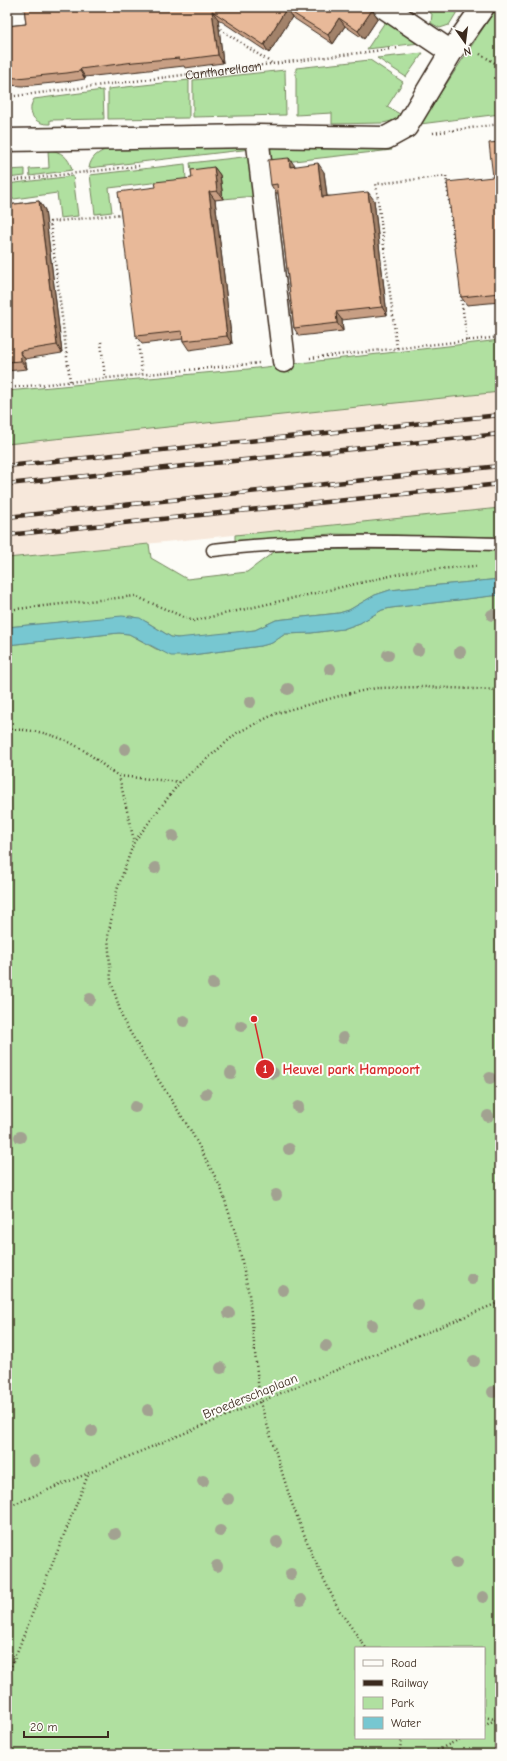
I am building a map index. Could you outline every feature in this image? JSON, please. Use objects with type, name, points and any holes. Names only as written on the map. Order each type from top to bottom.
[{"type":"street","points":[[384,7],[451,52]]},
{"type":"street","points":[[7,140],[257,136],[386,138],[406,127],[451,52],[483,7]]},
{"type":"street","points":[[257,136],[284,360]]},
{"type":"lane","points":[[212,550],[280,543],[319,542],[500,544]]},
{"type":"path","points":[[214,24],[273,64]]},
{"type":"path","name":"Cantharellaan","points":[[7,97],[400,48]]},
{"type":"path","points":[[406,127],[425,134],[500,124]]},
{"type":"path","points":[[7,181],[142,165]]},
{"type":"path","points":[[397,348],[376,184],[446,176],[456,255]]},
{"type":"path","points":[[70,381],[50,222],[122,213],[123,221]]},
{"type":"path","points":[[461,294],[467,341]]},
{"type":"path","points":[[136,328],[142,374]]},
{"type":"path","points":[[7,388],[500,337]]},
{"type":"path","points":[[101,342],[105,378]]},
{"type":"path","points":[[7,610],[135,596],[193,621],[412,571],[478,566]]},
{"type":"path","points":[[365,1647],[339,1610],[313,1558],[291,1501],[260,1402],[249,1294],[237,1238],[221,1188],[191,1131],[123,1020],[111,981],[108,936],[117,890],[134,842],[180,782],[237,734],[277,713],[347,694],[376,688],[423,687],[500,690]]},
{"type":"path","points":[[7,730],[19,729],[38,731],[56,736],[89,754],[107,769],[119,776],[180,782]]},
{"type":"path","points":[[119,776],[134,842]]},
{"type":"path","name":"Broederschaplaan","points":[[7,1507],[500,1302]]},
{"type":"path","points":[[7,1677],[89,1474]]},
{"type":"path","points":[[485,1717],[500,1720]]},
{"type":"path","points":[[485,1725],[495,1720]]},
{"type":"path","points":[[399,1754],[402,1739]]},
{"type":"path","points":[[430,1754],[460,1739]]},
{"type":"shaded area","points":[[500,392],[500,508],[7,558],[7,444]]},
{"type":"green space","points":[[421,7],[460,7],[449,25],[440,28],[431,23],[432,14]]},
{"type":"green space","points":[[500,8],[500,114],[420,124],[493,13]]},
{"type":"green space","points":[[386,14],[429,42],[367,49],[385,22],[382,19]]},
{"type":"green space","points":[[423,53],[406,77],[377,58]]},
{"type":"green space","points":[[370,60],[403,82],[387,107],[400,114],[396,120],[383,123],[332,124],[332,113],[296,115],[296,68]]},
{"type":"green space","points":[[285,70],[286,115],[193,117],[193,80]]},
{"type":"green space","points":[[189,80],[189,118],[108,119],[108,89]]},
{"type":"green space","points":[[103,90],[104,119],[50,120],[50,124],[44,124],[36,120],[31,113],[34,99]]},
{"type":"green space","points":[[251,146],[251,149],[89,168],[96,155],[110,148]]},
{"type":"green space","points":[[264,146],[389,146],[392,150],[267,164]]},
{"type":"green space","points":[[48,150],[61,153],[67,158],[72,170],[30,176],[29,169],[49,168]]},
{"type":"green space","points":[[252,156],[256,196],[223,199],[220,175],[192,178],[190,163]]},
{"type":"green space","points":[[185,164],[186,179],[109,188],[112,212],[95,214],[90,175]]},
{"type":"green space","points":[[25,169],[25,176],[7,178],[7,170]]},
{"type":"green space","points":[[73,176],[78,216],[60,218],[57,193],[7,200],[7,184]]},
{"type":"green space","points":[[500,340],[500,392],[7,444],[7,391],[248,369]]},
{"type":"green space","points":[[500,508],[500,537],[332,534],[235,541],[235,535]]},
{"type":"green space","points":[[149,544],[151,558],[187,579],[247,572],[278,549],[500,550],[500,579],[390,590],[375,595],[349,610],[339,613],[276,620],[255,630],[185,639],[171,637],[147,622],[131,616],[7,627],[7,558]]},
{"type":"green space","points":[[500,595],[500,1754],[7,1754],[7,645],[119,633],[129,634],[156,649],[184,656],[261,646],[272,643],[285,634],[311,633],[343,629],[360,623],[382,610]]},
{"type":"water","points":[[500,579],[500,595],[391,608],[382,610],[360,623],[343,629],[311,633],[285,634],[272,643],[261,646],[184,656],[171,656],[129,634],[119,633],[7,645],[7,627],[122,616],[140,618],[171,637],[177,638],[255,630],[276,620],[339,613],[349,610],[375,595],[390,590]]},
{"type":"building","points":[[24,7],[368,7],[372,10],[358,31],[339,18],[328,35],[286,9],[264,45],[212,11],[218,55],[179,60],[179,58],[134,62],[80,69],[80,71],[67,73],[17,78],[7,77],[7,26],[26,24]]},
{"type":"building","points":[[500,142],[500,293],[461,297],[447,182],[493,177],[489,143]]},
{"type":"building","points":[[289,158],[290,167],[318,163],[322,197],[368,192],[382,307],[336,312],[337,323],[294,328],[277,184],[271,185],[268,160]]},
{"type":"building","points":[[214,167],[217,191],[209,192],[227,336],[183,341],[182,331],[136,336],[118,192],[156,187],[155,182],[192,178],[191,170]]},
{"type":"building","points":[[39,201],[57,345],[20,351],[21,361],[7,362],[7,205]]},
{"type":"railway","points":[[7,466],[500,415]]},
{"type":"railway","points":[[7,484],[500,434]]},
{"type":"railway","points":[[7,517],[500,466]]},
{"type":"railway","points":[[7,535],[500,484]]},
{"type":"place","name":"Heuvel park Hampoort","points":[[254,1019]]}]
